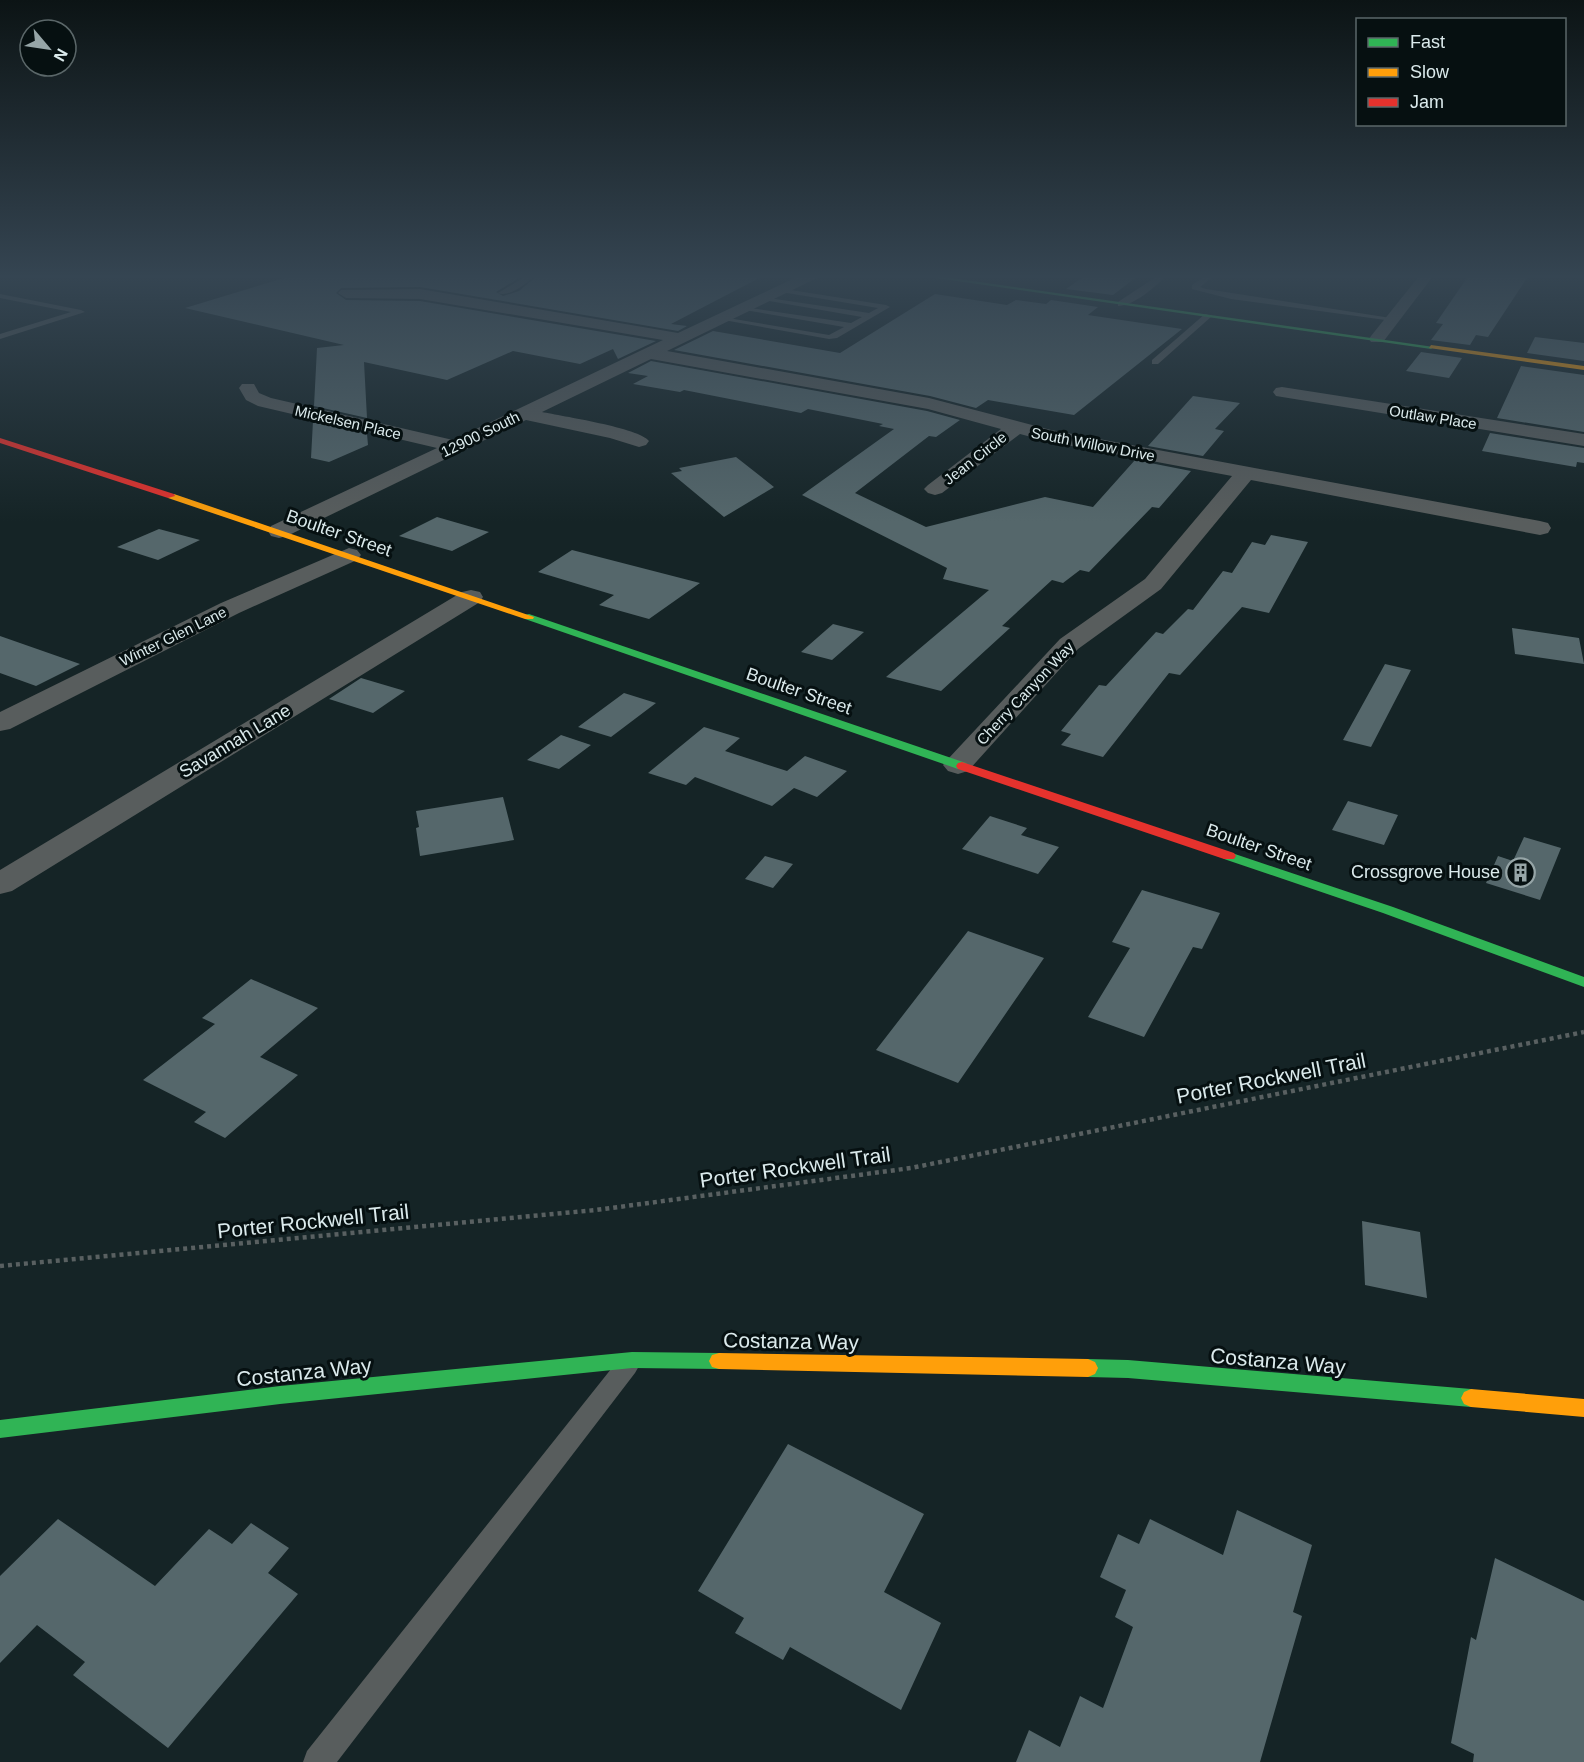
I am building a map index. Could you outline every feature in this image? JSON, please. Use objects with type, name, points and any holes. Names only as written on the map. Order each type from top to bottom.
[{"type":"street","name":"12900 South","points":[[279,531],[639,357]]},
{"type":"street","name":"South Willow Drive","points":[[671,357],[929,404],[1015,428],[1095,445],[1540,528]]},
{"type":"street","points":[[1507,357],[1584,368]]},
{"type":"street","name":"Mickelsen Place","points":[[248,388],[252,396],[265,402],[454,446]]},
{"type":"street","name":"Outlaw Place","points":[[1282,392],[1584,441]]},
{"type":"street","points":[[522,414],[615,433],[639,441]]},
{"type":"street","name":"Jean Circle","points":[[935,489],[1015,428]]},
{"type":"street","name":"Boulter Street","points":[[0,440],[279,531],[1376,906],[1584,982]]},
{"type":"street","name":"Cherry Canyon Way","points":[[958,765],[1069,644],[1153,585],[1246,473]]},
{"type":"street","name":"Winter Glen Lane","points":[[0,723],[230,608],[349,555]]},
{"type":"street","name":"Savannah Lane","points":[[0,884],[471,597]]},
{"type":"street","name":"Costanza Way","points":[[0,1429],[280,1395],[632,1360],[1128,1369],[1584,1408]]},
{"type":"lane","points":[[1155,362],[1159,357]]},
{"type":"lane","points":[[318,1762],[632,1360]]},
{"type":"path","name":"Porter Rockwell Trail","points":[[0,1266],[596,1210],[911,1168],[1584,1032]]},
{"type":"building","points":[[317,357],[499,357],[447,380],[364,362],[367,418],[314,406]]},
{"type":"building","points":[[545,357],[595,357],[580,364]]},
{"type":"building","points":[[714,357],[1147,357],[1074,415],[988,400],[976,408],[930,396]]},
{"type":"building","points":[[1417,357],[1462,358],[1449,378],[1406,371]]},
{"type":"building","points":[[1557,357],[1584,357],[1584,361]]},
{"type":"building","points":[[651,361],[927,411],[960,420],[936,437],[929,436],[855,493],[926,527],[1045,497],[1093,507],[1135,460],[1191,471],[1159,508],[1152,507],[1089,572],[1080,570],[1063,583],[1052,580],[1002,626],[1010,628],[941,691],[886,677],[989,590],[943,579],[947,568],[802,495],[894,429],[879,426],[883,424],[808,409],[801,413],[684,390],[680,392],[633,384],[648,376],[628,373]]},
{"type":"building","points":[[1521,366],[1584,375],[1584,432],[1497,418]]},
{"type":"building","points":[[1193,396],[1240,403],[1215,429],[1224,431],[1203,456],[1148,446]]},
{"type":"building","points":[[313,421],[367,434],[368,445],[329,462],[311,458]]},
{"type":"building","points":[[1490,433],[1584,448],[1584,463],[1577,462],[1576,467],[1482,451]]},
{"type":"building","points":[[736,457],[774,487],[724,517],[671,473],[682,471],[679,468]]},
{"type":"building","points":[[437,517],[489,532],[452,551],[399,536]]},
{"type":"building","points":[[159,529],[200,540],[158,560],[117,547]]},
{"type":"building","points":[[1271,535],[1308,542],[1269,613],[1242,607],[1180,675],[1169,673],[1103,757],[1061,745],[1071,734],[1061,731],[1099,685],[1106,686],[1156,632],[1163,634],[1188,609],[1193,610],[1223,571],[1232,573],[1252,542],[1265,545]]},
{"type":"building","points":[[572,550],[700,583],[649,619],[599,605],[614,595],[538,572]]},
{"type":"building","points":[[833,624],[864,632],[832,660],[801,652]]},
{"type":"building","points":[[1512,628],[1579,638],[1584,664],[1515,654]]},
{"type":"building","points":[[0,636],[80,664],[36,686],[0,673]]},
{"type":"building","points":[[1385,664],[1411,670],[1371,747],[1343,740]]},
{"type":"building","points":[[361,678],[405,691],[373,713],[329,699]]},
{"type":"building","points":[[624,693],[656,703],[611,737],[578,727]]},
{"type":"building","points":[[704,727],[740,738],[725,751],[787,771],[805,756],[847,771],[817,797],[794,788],[772,806],[695,777],[686,785],[648,773]]},
{"type":"building","points":[[561,735],[591,745],[559,769],[527,760]]},
{"type":"building","points":[[503,797],[514,840],[420,856],[416,811]]},
{"type":"building","points":[[1348,801],[1398,815],[1384,845],[1332,830]]},
{"type":"building","points":[[990,816],[1027,828],[1021,835],[1059,847],[1038,874],[962,849]]},
{"type":"building","name":"Crossgrove House","points":[[1524,837],[1561,848],[1540,900],[1486,883],[1498,856],[1513,861]]},
{"type":"building","points":[[765,856],[793,864],[773,888],[745,879]]},
{"type":"building","points":[[1142,890],[1220,913],[1202,949],[1193,947],[1144,1037],[1088,1017],[1130,948],[1112,942]]},
{"type":"building","points":[[968,931],[1044,958],[958,1083],[876,1050]]},
{"type":"building","points":[[251,979],[318,1008],[260,1057],[298,1075],[225,1138],[194,1122],[206,1112],[143,1080],[215,1024],[202,1018]]},
{"type":"building","points":[[1362,1221],[1420,1232],[1427,1298],[1365,1285]]},
{"type":"building","points":[[788,1444],[924,1514],[884,1592],[941,1623],[901,1710],[790,1647],[783,1660],[735,1633],[744,1618],[698,1591]]},
{"type":"building","points":[[1237,1510],[1312,1545],[1293,1612],[1302,1616],[1260,1762],[1016,1762],[1029,1730],[1060,1747],[1080,1696],[1103,1708],[1133,1627],[1115,1617],[1126,1590],[1100,1577],[1118,1534],[1139,1544],[1150,1519],[1223,1555]]},
{"type":"building","points":[[58,1519],[155,1586],[209,1529],[232,1544],[251,1523],[289,1548],[268,1573],[298,1594],[168,1748],[73,1675],[85,1662],[37,1625],[0,1663],[0,1576]]},
{"type":"building","points":[[1495,1558],[1584,1601],[1584,1762],[1473,1762],[1474,1754],[1451,1743],[1471,1637],[1476,1640]]},
{"type":"traffic: fast","points":[[529,617],[962,766]]},
{"type":"traffic: fast","points":[[1229,856],[1388,910],[1584,982]]},
{"type":"traffic: fast","points":[[0,1429],[280,1395],[632,1360],[719,1361]]},
{"type":"traffic: fast","points":[[1088,1368],[1128,1369],[1471,1398]]},
{"type":"traffic: slow","points":[[1506,357],[1584,368]]},
{"type":"traffic: slow","points":[[171,496],[529,617]]},
{"type":"traffic: slow","points":[[719,1361],[1088,1368]]},
{"type":"traffic: slow","points":[[1471,1398],[1584,1408]]},
{"type":"traffic: jam","points":[[0,440],[171,496]]},
{"type":"traffic: jam","points":[[962,766],[1229,856]]},
{"type":"place","name":"Crossgrove House","points":[[1521,872]]}]
